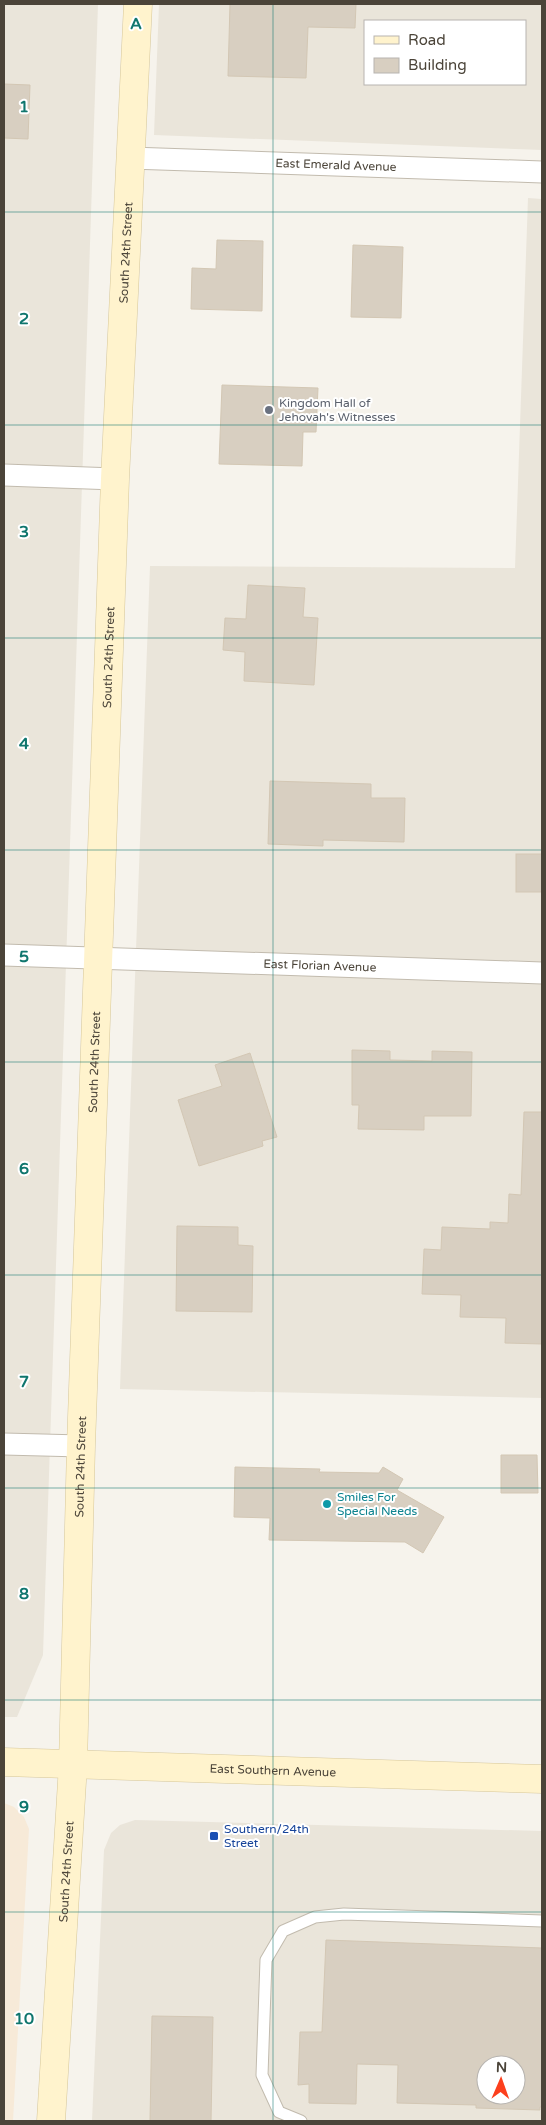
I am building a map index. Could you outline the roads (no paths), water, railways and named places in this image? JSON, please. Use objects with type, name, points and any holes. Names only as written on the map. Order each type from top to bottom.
[{"type":"street","name":"South 24th Street","points":[[51,2121],[73,1765],[81,1446],[115,480],[138,4]]},
{"type":"street","name":"East Emerald Avenue","points":[[130,158],[542,172]]},
{"type":"street","points":[[4,475],[115,480]]},
{"type":"street","name":"East Florian Avenue","points":[[4,955],[542,973]]},
{"type":"street","points":[[4,1444],[81,1446]]},
{"type":"street","name":"East Southern Avenue","points":[[4,1762],[542,1779]]},
{"type":"lane","points":[[301,2121],[278,2112],[262,2075],[266,1960],[283,1930],[315,1918],[344,1914],[542,1920]]},
{"type":"place","name":"Kingdom Hall of Jehovah's Witnesses","points":[[269,410]]},
{"type":"place","name":"Smiles For Special Needs","points":[[327,1504]]},
{"type":"place","name":"Southern/24th Street","points":[[214,1836]]}]
